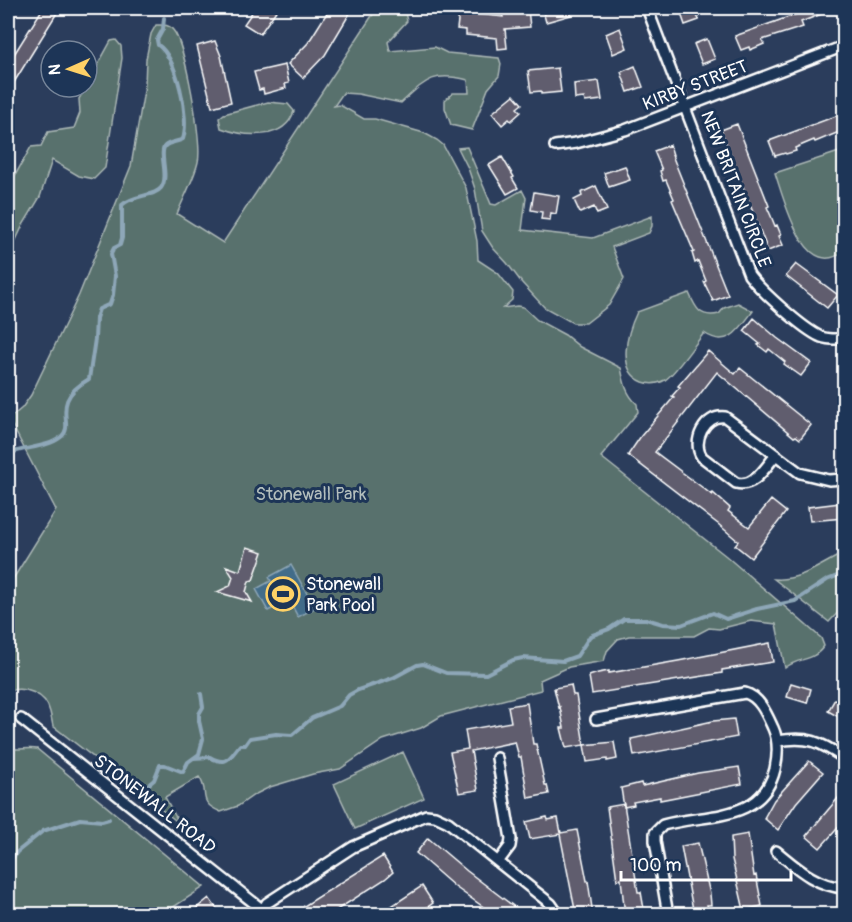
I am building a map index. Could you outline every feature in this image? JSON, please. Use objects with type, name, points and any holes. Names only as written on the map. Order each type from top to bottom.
[{"type":"street","name":"NEW BRITAIN CIRCLE","points":[[647,8],[749,275],[760,289],[814,333],[825,338],[844,339]]},
{"type":"street","name":"KIRBY STREET","points":[[555,146],[606,136],[844,46]]},
{"type":"street","points":[[775,456],[752,482],[736,483],[702,457],[699,452],[698,437],[710,421],[720,416],[725,417],[792,468],[808,476],[829,480],[844,479]]},
{"type":"street","points":[[596,719],[745,693],[754,698],[764,710],[777,741],[777,757],[771,779],[762,794],[751,805],[737,811],[672,823],[658,829],[655,841],[667,909]]},
{"type":"street","name":"STONEWALL ROAD","points":[[21,719],[263,913]]},
{"type":"street","points":[[777,741],[805,738],[815,741],[844,758]]},
{"type":"street","points":[[497,758],[511,839],[510,846],[498,862]]},
{"type":"street","points":[[263,913],[267,903],[353,847],[426,815],[448,822],[551,904],[558,915]]},
{"type":"street","points":[[776,851],[813,880],[844,888]]},
{"type":"green space","name":"Stonewall Park","points":[[377,8],[404,8],[407,21],[388,42],[390,51],[435,47],[447,53],[499,58],[501,64],[499,76],[488,89],[472,130],[451,125],[445,108],[445,100],[453,93],[469,93],[468,80],[456,77],[438,77],[424,83],[401,103],[343,93],[334,106],[340,105],[364,119],[375,119],[424,133],[443,145],[466,188],[477,241],[478,260],[498,273],[513,292],[512,300],[503,308],[523,307],[537,320],[565,335],[580,347],[621,368],[626,388],[637,404],[638,412],[601,457],[726,556],[821,638],[824,646],[815,655],[785,668],[776,624],[751,621],[719,629],[709,628],[694,636],[629,636],[618,639],[607,651],[604,661],[569,667],[540,680],[541,690],[441,716],[421,728],[383,740],[340,769],[313,774],[270,787],[238,806],[221,812],[208,804],[199,777],[165,797],[179,823],[53,726],[48,705],[34,692],[8,691],[8,587],[56,510],[9,419],[22,408],[31,395],[79,295],[131,166],[145,85],[146,59],[151,34],[156,25],[170,27],[178,39],[188,73],[198,136],[198,162],[177,214],[223,243]]},
{"type":"green space","points":[[116,40],[121,46],[122,58],[105,168],[94,179],[79,176],[52,160],[40,197],[23,225],[8,257],[8,188],[31,147],[41,146],[48,132],[74,128],[80,113],[79,99],[99,99],[99,63],[111,41]]},
{"type":"green space","points":[[268,102],[288,104],[294,111],[282,128],[263,134],[252,134],[221,128],[219,118],[224,114]]},
{"type":"green space","points":[[467,147],[491,204],[496,205],[522,190],[526,198],[522,230],[593,238],[652,216],[649,233],[612,247],[624,279],[609,305],[586,323],[573,323],[544,307],[493,248],[482,231],[475,189],[458,148]]},
{"type":"green space","points":[[844,151],[844,251],[830,258],[818,256],[807,247],[798,234],[790,218],[775,173]]},
{"type":"green space","points":[[689,293],[697,308],[707,315],[719,314],[724,308],[738,303],[753,311],[738,331],[726,338],[720,339],[704,333],[665,380],[654,384],[643,382],[629,369],[626,351],[627,340],[637,312]]},
{"type":"green space","points":[[844,553],[844,606],[829,622],[774,579],[802,575]]},
{"type":"green space","points":[[8,748],[37,749],[204,887],[163,914],[8,914]]},
{"type":"green space","points":[[403,752],[424,798],[355,829],[334,784]]},
{"type":"water","name":"Stonewall Park Pool","points":[[291,565],[315,608],[298,617],[289,600],[268,611],[256,589],[271,581],[269,577]]},
{"type":"building","points":[[43,8],[60,8],[8,92],[8,64]]},
{"type":"building","points":[[255,8],[278,8],[260,34],[244,24]]},
{"type":"building","points":[[330,8],[353,8],[325,55],[303,78],[288,64],[308,43]]},
{"type":"building","points":[[542,8],[569,8],[571,15],[546,22]]},
{"type":"building","points":[[679,8],[694,8],[699,20],[685,25]]},
{"type":"building","points":[[814,8],[837,8],[801,22],[803,27],[762,40],[764,44],[750,50],[749,47],[741,50],[735,36]]},
{"type":"building","points":[[528,9],[530,27],[505,29],[507,48],[498,49],[497,38],[466,35],[466,30],[457,29],[459,12],[503,17],[502,12]]},
{"type":"building","points":[[620,28],[627,48],[613,54],[606,34]]},
{"type":"building","points":[[707,39],[715,59],[702,64],[694,44]]},
{"type":"building","points":[[215,41],[221,56],[231,102],[212,107],[197,46]]},
{"type":"building","points":[[285,65],[289,83],[285,84],[286,88],[264,94],[263,89],[259,90],[254,72]]},
{"type":"building","points":[[635,66],[643,87],[628,92],[621,72]]},
{"type":"building","points":[[558,68],[561,92],[541,94],[541,91],[531,92],[528,71]]},
{"type":"building","points":[[599,81],[602,100],[585,102],[584,98],[575,99],[574,84]]},
{"type":"building","points":[[514,95],[522,104],[517,108],[521,112],[502,125],[492,113]]},
{"type":"building","points":[[844,113],[844,130],[795,148],[796,151],[775,156],[769,141]]},
{"type":"building","points":[[737,124],[769,206],[767,207],[781,235],[779,236],[783,245],[768,251],[721,130]]},
{"type":"building","points":[[670,145],[728,295],[713,301],[698,261],[695,263],[692,253],[694,252],[666,180],[663,181],[660,171],[662,170],[654,151]]},
{"type":"building","points":[[502,157],[518,188],[507,194],[489,165]]},
{"type":"building","points":[[625,166],[630,180],[609,187],[604,173]]},
{"type":"building","points":[[596,186],[607,210],[597,214],[594,207],[580,213],[574,200],[582,196],[581,193]]},
{"type":"building","points":[[534,192],[559,196],[556,214],[551,213],[550,220],[541,219],[542,212],[531,210]]},
{"type":"building","points":[[796,264],[838,295],[827,308],[786,276]]},
{"type":"building","points":[[754,318],[811,363],[801,376],[769,349],[767,352],[758,345],[760,344],[744,331]]},
{"type":"building","points":[[708,351],[735,374],[740,368],[811,425],[800,439],[794,437],[717,372],[655,452],[712,495],[713,493],[730,508],[728,511],[749,527],[771,500],[786,512],[751,558],[735,545],[738,541],[718,524],[628,455],[674,397],[672,396],[680,387],[678,386]]},
{"type":"building","points":[[844,503],[844,518],[810,521],[808,507]]},
{"type":"building","points":[[247,547],[263,552],[246,592],[252,602],[217,592],[230,586],[233,577],[226,566],[240,571]]},
{"type":"building","points":[[770,643],[773,662],[722,670],[722,673],[592,694],[589,676],[598,673],[678,661]]},
{"type":"building","points":[[791,683],[811,689],[807,703],[787,697]]},
{"type":"building","points":[[571,685],[573,695],[576,695],[584,745],[566,748],[561,728],[564,728],[560,707],[554,688]]},
{"type":"building","points":[[835,699],[844,704],[844,720],[828,711]]},
{"type":"building","points":[[527,703],[533,744],[536,744],[549,794],[528,798],[521,757],[519,757],[515,742],[471,751],[478,790],[459,793],[450,752],[468,749],[465,730],[511,722],[508,706]]},
{"type":"building","points":[[734,719],[737,737],[634,756],[631,739],[713,721]]},
{"type":"building","points":[[614,742],[617,759],[587,762],[584,745]]},
{"type":"building","points":[[809,761],[823,772],[796,803],[778,830],[764,818],[774,800]]},
{"type":"building","points":[[739,767],[742,784],[660,800],[660,797],[633,802],[634,805],[624,807],[621,788]]},
{"type":"building","points":[[844,791],[844,821],[820,848],[806,836]]},
{"type":"building","points":[[624,804],[638,892],[641,892],[645,915],[625,915],[621,879],[617,880],[607,807]]},
{"type":"building","points":[[547,817],[548,820],[558,818],[561,833],[577,830],[593,915],[576,915],[560,834],[530,839],[526,822]]},
{"type":"building","points":[[748,834],[754,876],[756,875],[762,906],[744,910],[732,859],[731,837]]},
{"type":"building","points":[[428,838],[525,915],[495,915],[455,887],[416,853]]},
{"type":"building","points":[[698,843],[710,894],[711,905],[707,905],[709,915],[694,915],[681,846]]},
{"type":"building","points":[[383,856],[393,872],[385,879],[329,915],[309,915],[304,906]]},
{"type":"building","points":[[422,886],[433,903],[417,915],[378,915]]},
{"type":"building","points":[[209,898],[221,915],[188,915]]},
{"type":"waterway","points":[[8,454],[55,441],[65,432],[65,412],[69,396],[89,379],[99,309],[110,304],[113,295],[115,276],[111,254],[114,248],[120,245],[122,238],[122,205],[161,188],[164,177],[163,149],[183,139],[185,117],[180,89],[171,62],[158,45],[157,40],[163,29],[164,18]]},
{"type":"waterway","points":[[194,758],[210,757],[224,761],[231,757],[240,745],[245,745],[250,738],[276,734],[292,735],[312,718],[340,706],[349,695],[393,678],[417,665],[423,664],[446,673],[486,674],[513,660],[523,658],[563,661],[577,656],[590,636],[609,629],[624,619],[646,619],[663,624],[681,625],[713,613],[726,619],[757,609],[795,601],[827,580],[842,574],[844,565]]},
{"type":"waterway","points":[[142,790],[154,780],[160,765],[183,772],[188,762],[199,754],[203,739],[199,721],[199,714],[203,707],[201,694]]},
{"type":"waterway","points":[[8,864],[17,852],[43,831],[80,819],[102,821],[109,819]]},
{"type":"place","name":"Stonewall Park Pool","points":[[283,594]]}]
